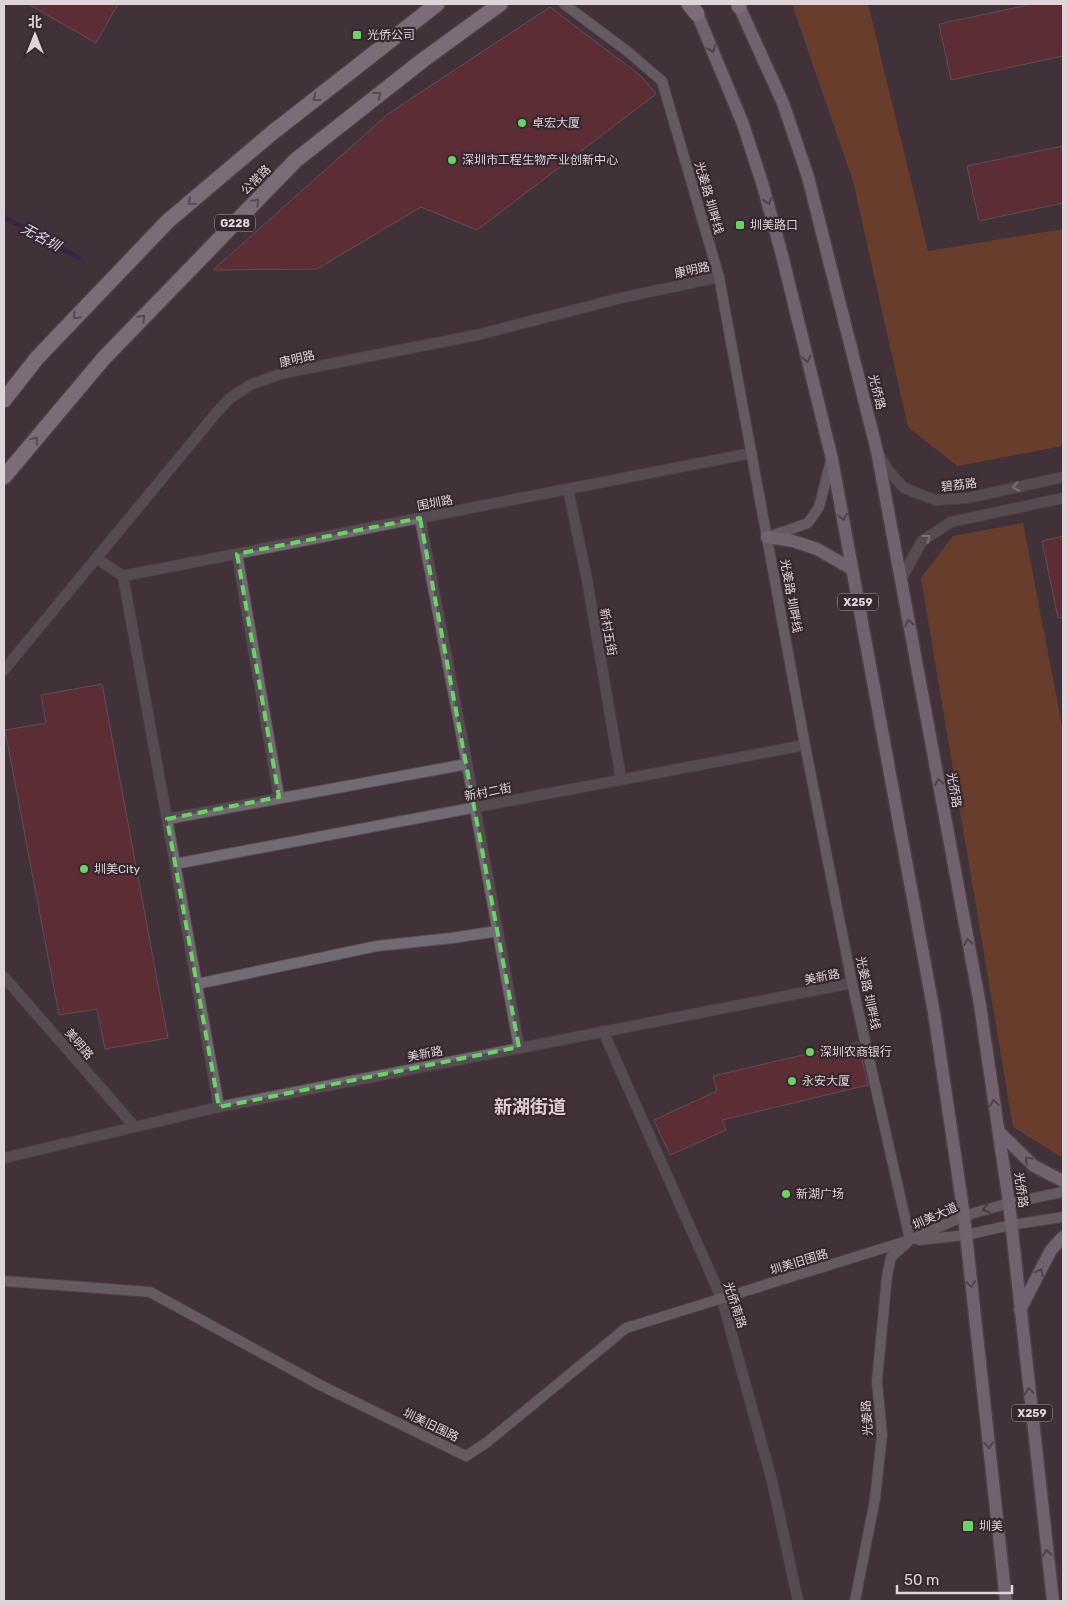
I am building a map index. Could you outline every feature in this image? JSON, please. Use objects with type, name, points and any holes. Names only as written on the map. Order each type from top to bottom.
[{"type":"highway","name":"公常路","points":[[4,400],[37,358],[168,221],[272,133],[438,4]]},
{"type":"highway","name":"公常路","points":[[4,477],[104,358],[296,160],[423,60],[500,4]]},
{"type":"main road","name":"光侨路","points":[[739,5],[783,103],[808,177],[877,450],[980,1006],[1009,1203],[1052,1601]]},
{"type":"main road","name":"X259","points":[[693,7],[743,124],[763,186],[782,255],[832,459],[934,1013],[964,1216],[1006,1601]]},
{"type":"main road","points":[[767,537],[793,541],[817,549],[852,569]]},
{"type":"main road","points":[[999,1132],[1034,1166],[1063,1181]]},
{"type":"main road","points":[[1020,1310],[1051,1250],[1063,1237]]},
{"type":"street","name":"光姜路 圳畔线","points":[[564,4],[627,51],[662,81],[719,277],[805,745],[852,984],[910,1240]]},
{"type":"street","name":"康明路","points":[[4,670],[217,412],[230,398],[252,384],[284,374],[477,335],[621,298],[719,277]]},
{"type":"street","name":"碧荔路","points":[[877,450],[888,470],[904,488],[936,500],[968,498],[1063,477]]},
{"type":"street","name":"围圳路","points":[[123,576],[752,453]]},
{"type":"street","points":[[767,537],[808,523],[819,507],[832,459]]},
{"type":"street","name":"新村五街","points":[[568,489],[587,579],[622,780]]},
{"type":"street","points":[[901,579],[922,541],[951,522],[1063,498]]},
{"type":"street","points":[[420,518],[519,1048]]},
{"type":"street","points":[[238,554],[278,797]]},
{"type":"street","points":[[96,558],[123,576],[220,1107]]},
{"type":"street","name":"新村二街","points":[[175,864],[805,745]]},
{"type":"street","points":[[167,819],[278,797],[467,764]]},
{"type":"street","points":[[197,984],[377,946],[498,932]]},
{"type":"street","name":"美明路","points":[[4,976],[135,1127]]},
{"type":"street","name":"美新路","points":[[4,1158],[220,1107],[852,984]]},
{"type":"street","name":"光侨南路","points":[[603,1031],[722,1298],[772,1481],[798,1601]]},
{"type":"street","name":"圳美大道","points":[[910,1240],[964,1216],[1009,1203],[1063,1192]]},
{"type":"street","name":"圳美大道","points":[[910,1240],[966,1235],[1011,1225],[1063,1217]]},
{"type":"street","name":"圳美旧围路","points":[[4,1281],[150,1292],[322,1386],[466,1456],[486,1443],[626,1328],[910,1240]]},
{"type":"street","name":"光姜路","points":[[855,1601],[875,1500],[882,1435],[877,1381],[887,1276],[891,1257],[910,1240]]},
{"type":"highlighted area","points":[[420,518],[519,1047],[219,1107],[167,819],[279,797],[237,554]]},
{"type":"shaded area","points":[[792,4],[868,4],[928,251],[1063,229],[1063,446],[957,466],[908,427],[853,181]]},
{"type":"shaded area","points":[[1023,523],[1063,731],[1063,1158],[1013,1127],[921,578],[953,536]]},
{"type":"building","points":[[28,4],[118,4],[96,43]]},
{"type":"building","points":[[1033,4],[1063,4],[1063,56],[951,80],[939,24]]},
{"type":"building","name":"深圳市工程生物产业创新中心","points":[[550,7],[641,76],[656,94],[477,230],[421,207],[317,269],[213,270],[388,114]]},
{"type":"building","points":[[1063,146],[1063,203],[979,221],[967,166]]},
{"type":"building","points":[[1063,536],[1063,618],[1058,618],[1042,541]]},
{"type":"building","name":"圳美City","points":[[102,684],[168,1038],[105,1049],[97,1009],[59,1015],[5,730],[46,723],[41,695]]},
{"type":"building","name":"永安大厦","points":[[858,1042],[868,1085],[722,1120],[726,1130],[670,1155],[654,1120],[717,1091],[713,1076]]},
{"type":"waterway","name":"无名圳","points":[[4,217],[79,258]]},
{"type":"place","name":"光侨公司","points":[[357,35]]},
{"type":"place","name":"卓宏大厦","points":[[522,123]]},
{"type":"place","name":"深圳市工程生物产业创新中心","points":[[452,160]]},
{"type":"place","name":"圳美路口","points":[[740,225]]},
{"type":"place","name":"圳美City","points":[[84,869]]},
{"type":"place","name":"深圳农商银行","points":[[810,1052]]},
{"type":"place","name":"永安大厦","points":[[792,1081]]},
{"type":"place","name":"新湖广场","points":[[786,1194]]},
{"type":"place","name":"圳美","points":[[968,1526]]},
{"type":"district","name":"新湖街道","points":[[530,1107]]}]
